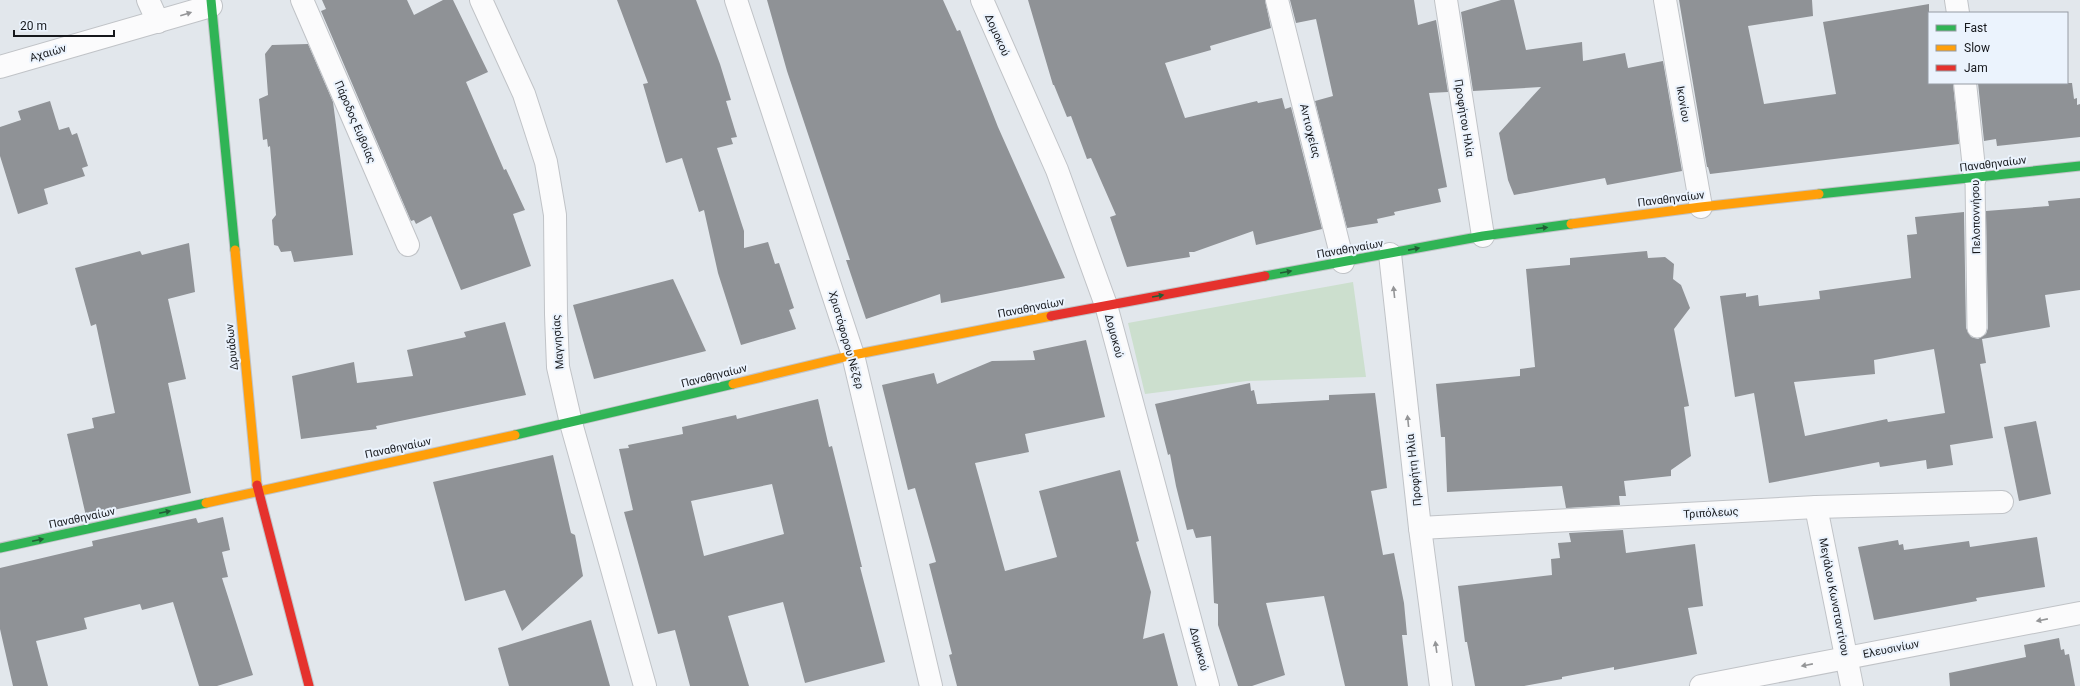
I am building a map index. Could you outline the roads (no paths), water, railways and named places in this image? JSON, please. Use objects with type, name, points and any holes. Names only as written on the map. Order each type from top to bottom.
[{"type":"street","points":[[148,0],[158,22]]},
{"type":"street","name":"Πάροδος Ευβοίας","points":[[302,0],[408,245]]},
{"type":"street","name":"Μαγνησίας","points":[[480,0],[524,94],[546,162],[555,215],[558,367],[571,423],[645,686]]},
{"type":"street","name":"Χριστόφορου Νέζερ","points":[[736,0],[853,355],[931,686]]},
{"type":"street","name":"Δομοκού","points":[[982,0],[1057,170],[1106,305],[1208,686]]},
{"type":"street","name":"Αντιοχείας","points":[[1277,0],[1343,262]]},
{"type":"street","name":"Προφήτου Ηλία","points":[[1446,0],[1483,236]]},
{"type":"street","name":"Ικονίου","points":[[1665,0],[1701,207]]},
{"type":"street","points":[[1956,0],[1958,12]]},
{"type":"street","name":"Αχαιών","points":[[0,67],[158,22],[211,3]]},
{"type":"street","name":"Δρυάδων","points":[[211,3],[258,491],[309,686]]},
{"type":"street","name":"Πελοποννήσου","points":[[1965,84],[1975,178]]},
{"type":"street","name":"Παναθηναίων","points":[[0,548],[571,423],[853,355],[1106,305],[1483,236],[1701,207],[2080,166]]},
{"type":"street","name":"Προφήτη Ηλία","points":[[1390,254],[1420,528],[1441,686]]},
{"type":"street","name":"Τριπόλεως","points":[[1420,528],[1816,507],[2002,502]]},
{"type":"street","name":"Μεγάλου Κωνσταντίνου","points":[[1816,507],[1852,686]]},
{"type":"street","name":"Ελευσινίων","points":[[1701,686],[2080,613]]},
{"type":"lane","name":"Πελοποννήσου","points":[[1975,178],[1977,328]]}]
